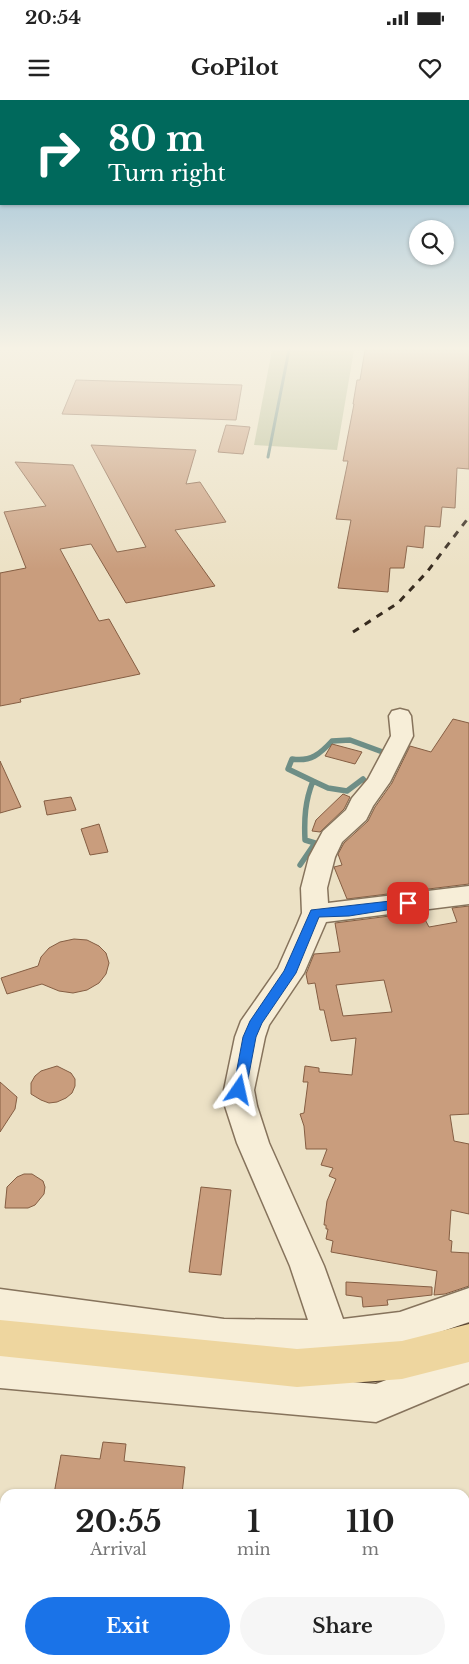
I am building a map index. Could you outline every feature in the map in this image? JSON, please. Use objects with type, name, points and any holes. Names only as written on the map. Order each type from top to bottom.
[{"type":"main road","points":[[0,1338],[297,1368],[402,1360],[469,1343]]},
{"type":"street","points":[[332,1338],[307,1266],[253,1143],[241,1106],[239,1090],[250,1037],[256,1021],[290,973],[315,913],[314,888],[322,857],[332,837],[357,814],[361,804],[378,782],[402,736],[400,716]]},
{"type":"street","points":[[315,913],[349,912],[469,895]]},
{"type":"street","points":[[0,1306],[224,1337],[332,1338],[400,1329],[469,1305]]},
{"type":"street","points":[[0,1370],[376,1403],[469,1365]]},
{"type":"green space","points":[[258,423],[342,423],[337,450],[254,445]]},
{"type":"building","points":[[350,423],[469,423],[469,469],[457,468],[455,508],[442,507],[440,527],[425,526],[423,548],[407,546],[404,568],[390,568],[388,592],[338,588],[351,520],[336,519],[348,461],[343,461]]},
{"type":"building","points":[[226,425],[250,427],[243,454],[218,452]]},
{"type":"building","points":[[91,445],[196,450],[186,484],[200,482],[226,522],[175,530],[215,586],[126,603],[91,544],[60,549],[99,621],[109,619],[140,674],[20,699],[21,702],[0,706],[0,573],[26,568],[4,512],[46,506],[15,462],[73,465],[117,552],[146,547]]},
{"type":"building","points":[[453,719],[469,723],[469,884],[347,899],[334,867],[342,865],[338,854],[344,843],[368,821],[375,807],[392,783],[410,746],[431,752]]},
{"type":"building","points":[[332,744],[362,752],[355,764],[325,756]]},
{"type":"building","points":[[0,761],[21,807],[0,813]]},
{"type":"building","points":[[343,794],[350,797],[344,809],[320,832],[312,831],[316,820]]},
{"type":"building","points":[[71,797],[76,810],[47,815],[44,801]]},
{"type":"building","points":[[99,824],[108,852],[90,855],[81,829]]},
{"type":"building","points":[[469,906],[469,1114],[450,1115],[454,1141],[469,1144],[469,1214],[451,1210],[449,1240],[452,1241],[451,1252],[469,1253],[469,1286],[445,1294],[434,1295],[437,1271],[331,1252],[333,1241],[326,1239],[328,1229],[324,1225],[327,1201],[336,1179],[329,1176],[333,1168],[321,1165],[327,1149],[306,1149],[304,1126],[300,1114],[304,1113],[308,1082],[303,1082],[305,1066],[319,1068],[319,1072],[352,1075],[356,1038],[331,1041],[324,1010],[320,1010],[315,983],[308,984],[306,974],[314,954],[340,952],[335,923],[421,912],[429,927],[457,922],[452,908]],"holes":[[[384,980],[392,1012],[343,1016],[336,985]]]},
{"type":"building","points":[[74,939],[87,940],[99,946],[106,953],[109,963],[106,974],[99,983],[87,990],[73,993],[59,991],[42,984],[7,994],[1,978],[38,966],[41,957],[49,948],[60,942]]},
{"type":"building","points":[[57,1066],[71,1073],[75,1079],[72,1093],[57,1102],[49,1103],[31,1094],[31,1083],[35,1076],[41,1071]]},
{"type":"building","points":[[0,1082],[17,1097],[15,1109],[0,1132]]},
{"type":"building","points":[[24,1174],[32,1174],[43,1181],[45,1187],[44,1194],[35,1205],[28,1208],[5,1208],[7,1187],[17,1177]]},
{"type":"building","points":[[201,1187],[231,1190],[221,1275],[189,1272]]},
{"type":"building","points":[[346,1282],[432,1287],[432,1295],[387,1300],[388,1305],[363,1307],[362,1297],[346,1295]]},
{"type":"building","points":[[103,1442],[126,1444],[124,1461],[185,1467],[183,1489],[55,1489],[61,1455],[100,1459]]},
{"type":"waterway","points":[[268,457],[275,423]]},
{"type":"waterway","points":[[313,781],[288,769],[292,759],[299,760],[315,756],[332,741],[350,740],[388,754]]},
{"type":"waterway","points":[[313,781],[328,788],[347,791],[363,779],[370,787]]},
{"type":"waterway","points":[[300,865],[315,843],[305,840],[305,817],[313,781]]},
{"type":"railway","points":[[353,632],[398,603],[427,572],[469,517]]},
{"type":"route","points":[[239,1090],[250,1037],[256,1021],[290,973],[315,913],[349,912],[408,903]]}]
